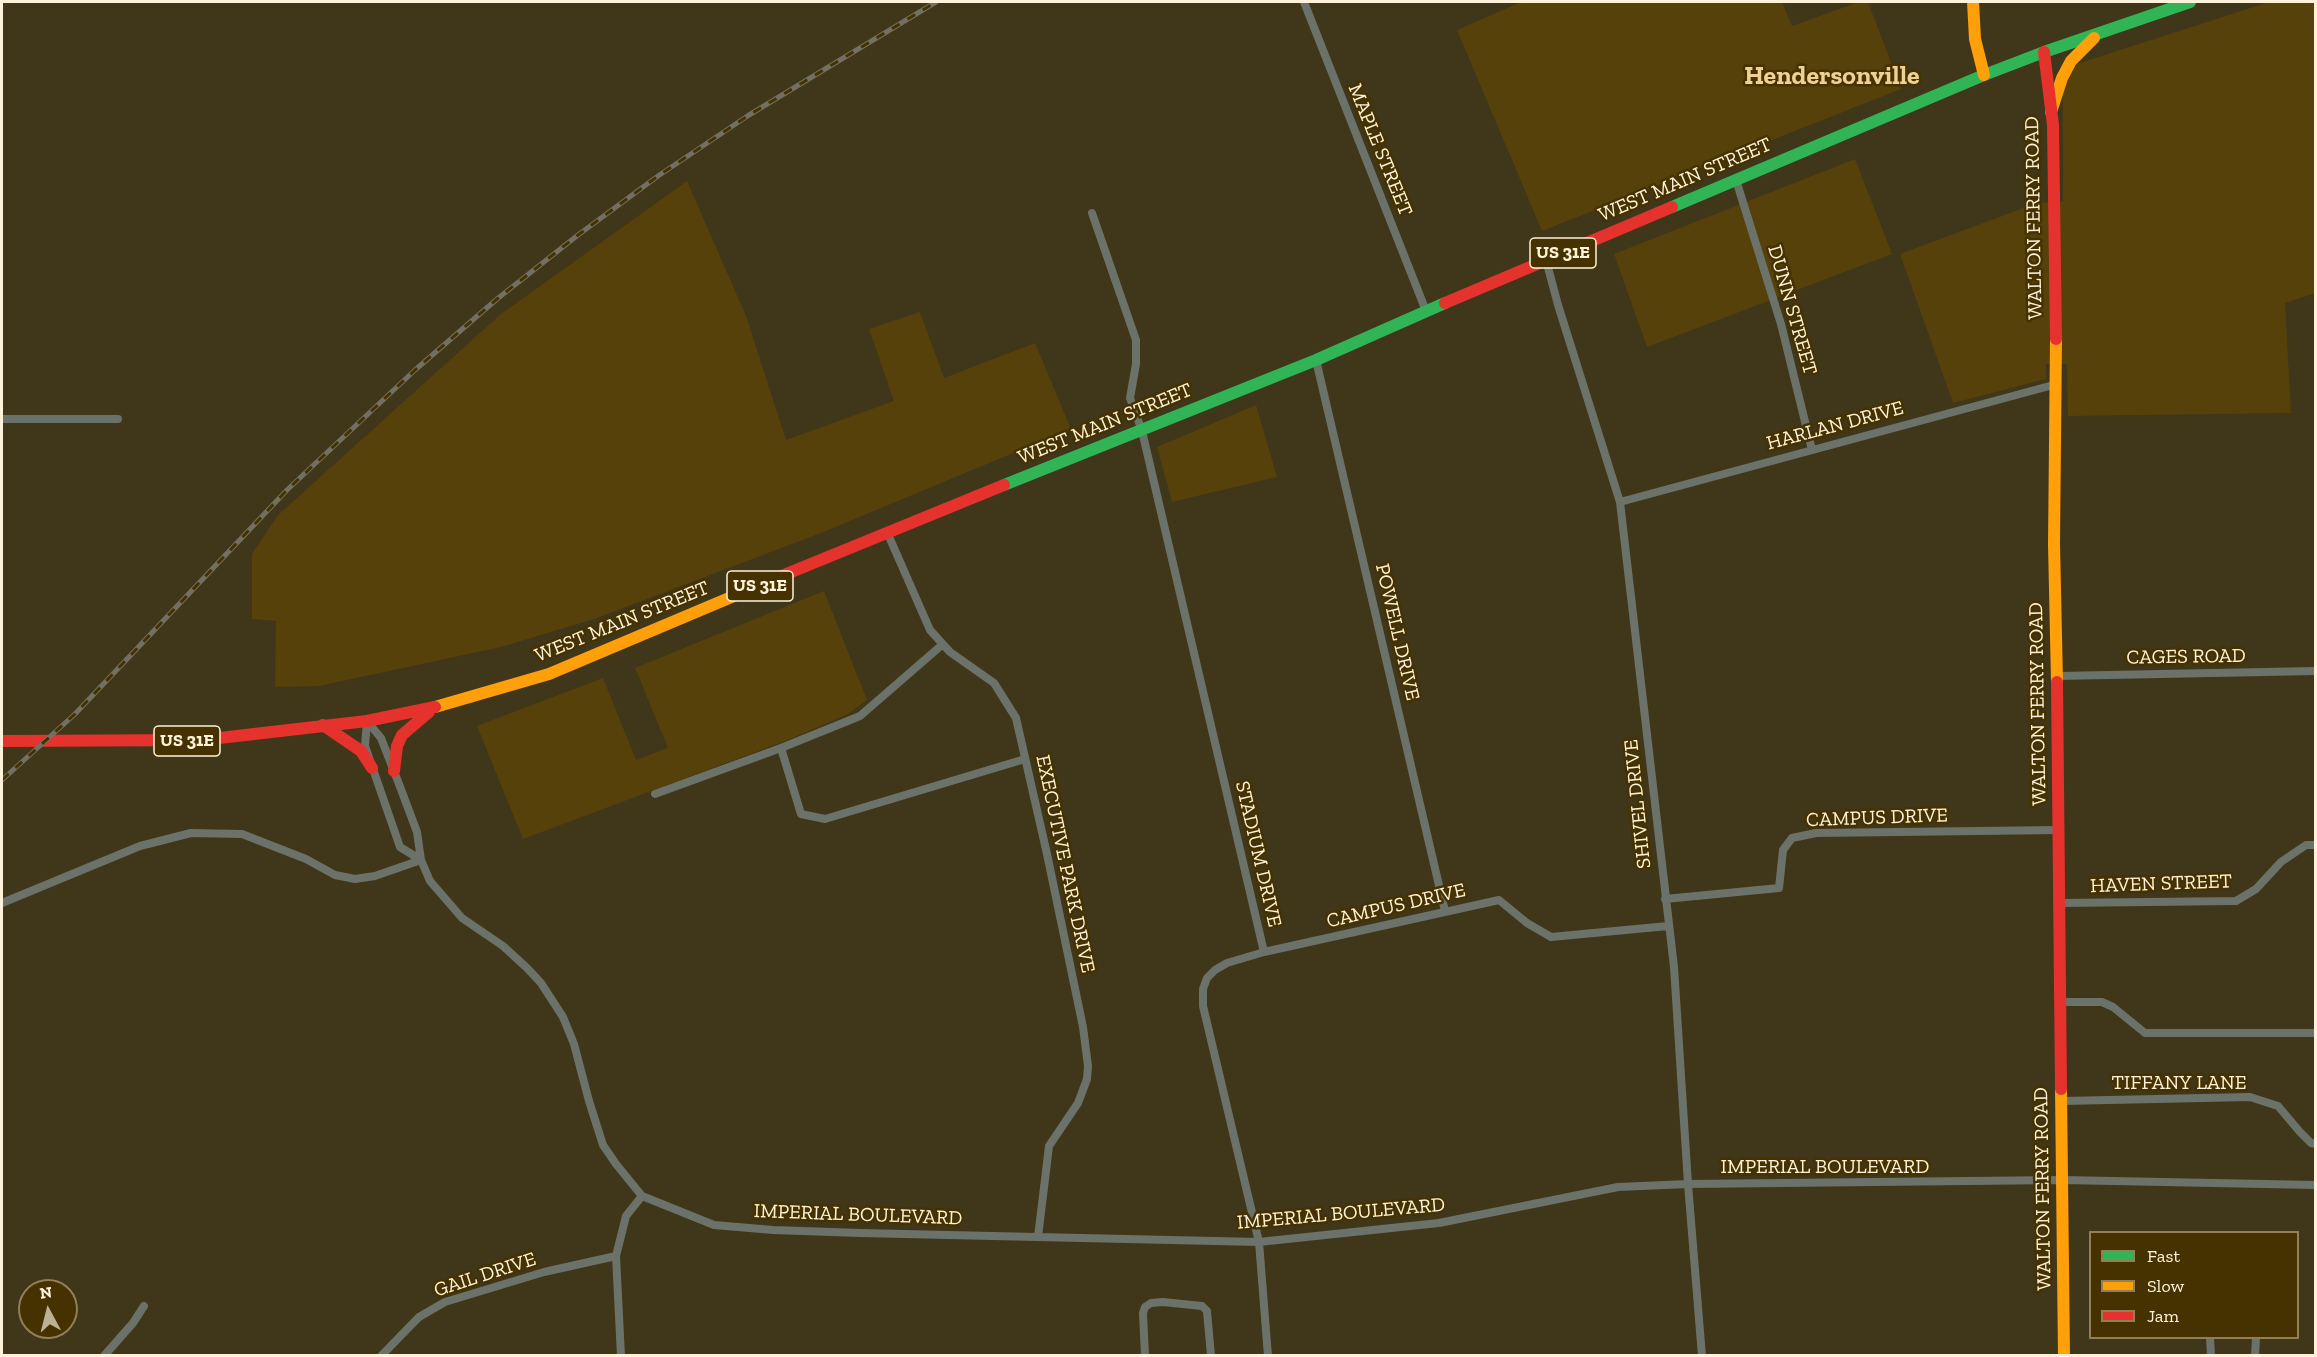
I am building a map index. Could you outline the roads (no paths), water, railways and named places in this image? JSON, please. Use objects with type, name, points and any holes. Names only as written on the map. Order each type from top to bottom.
[{"type":"main road","points":[[1973,2],[1975,39],[1984,75]]},
{"type":"main road","name":"WEST MAIN STREET","points":[[2,741],[202,740],[367,721],[431,710],[549,674],[887,532],[1316,360],[1426,311],[1984,75],[2044,51],[2190,2]]},
{"type":"main road","points":[[2051,112],[2062,78],[2071,61],[2082,48],[2102,32]]},
{"type":"main road","name":"WALTON FERRY ROAD","points":[[2044,51],[2051,112],[2057,384],[2054,544],[2064,1356]]},
{"type":"main road","points":[[394,771],[397,746],[402,735],[431,710]]},
{"type":"main road","points":[[323,725],[361,752],[372,768]]},
{"type":"street","name":"MAPLE STREET","points":[[1304,2],[1426,311]]},
{"type":"street","name":"DUNN STREET","points":[[1736,180],[1781,324],[1812,450]]},
{"type":"street","name":"STADIUM DRIVE","points":[[1092,213],[1136,340],[1136,364],[1130,398],[1142,431],[1264,952],[1227,963],[1215,970],[1206,978],[1203,989],[1203,1006],[1259,1242],[1268,1356]]},
{"type":"street","name":"SHIVEL DRIVE","points":[[1546,260],[1620,502],[1674,967],[1702,1356]]},
{"type":"street","name":"POWELL DRIVE","points":[[1316,360],[1445,911]]},
{"type":"street","name":"HARLAN DRIVE","points":[[1620,502],[2057,384]]},
{"type":"street","points":[[2,419],[118,419]]},
{"type":"street","name":"EXECUTIVE PARK DRIVE","points":[[887,532],[930,630],[950,652],[994,683],[1016,718],[1026,759],[1088,1056],[1087,1079],[1078,1103],[1049,1146],[1038,1237]]},
{"type":"street","points":[[656,794],[860,716],[943,644]]},
{"type":"street","name":"CAGES ROAD","points":[[2057,676],[2316,671]]},
{"type":"street","name":"IMPERIAL BOULEVARD","points":[[367,721],[365,746],[400,847],[422,860]]},
{"type":"street","name":"IMPERIAL BOULEVARD","points":[[367,721],[381,738],[394,771],[417,832],[422,860],[430,881],[462,918],[503,946],[541,983],[563,1017],[574,1044],[603,1145],[616,1164],[642,1196],[714,1225],[773,1230],[1259,1242],[1439,1223],[1618,1187],[1688,1184],[2062,1180],[2316,1185]]},
{"type":"street","points":[[781,748],[801,814],[825,819],[1026,759]]},
{"type":"street","name":"CAMPUS DRIVE","points":[[1665,899],[1779,888],[1783,850],[1791,838],[1816,833],[2059,830]]},
{"type":"street","points":[[2,903],[140,846],[191,833],[242,834],[306,860],[335,875],[355,879],[375,876],[422,860]]},
{"type":"street","name":"HAVEN STREET","points":[[2060,903],[2236,901],[2256,889],[2282,862],[2306,845],[2316,845]]},
{"type":"street","name":"CAMPUS DRIVE","points":[[1264,952],[1499,900],[1527,923],[1551,937],[1668,926]]},
{"type":"street","points":[[2061,1002],[2102,1002],[2145,1033],[2316,1033]]},
{"type":"street","name":"TIFFANY LANE","points":[[2062,1101],[2250,1097],[2278,1106],[2311,1143],[2316,1144]]},
{"type":"street","points":[[621,1356],[616,1256],[626,1216],[642,1196]]},
{"type":"street","name":"GAIL DRIVE","points":[[381,1356],[419,1317],[445,1302],[544,1272],[616,1256]]},
{"type":"street","points":[[1145,1356],[1143,1313],[1145,1307],[1151,1303],[1163,1302],[1202,1306],[1207,1311],[1211,1356]]},
{"type":"street","points":[[104,1356],[133,1323],[144,1306]]},
{"type":"street","points":[[2210,1339],[2211,1356]]},
{"type":"street","points":[[2255,1356],[2256,1339]]},
{"type":"railway","points":[[2,780],[75,714],[287,490],[415,370],[497,299],[658,176],[749,115],[936,2]]},
{"type":"district","name":"Hendersonville","points":[[1832,77]]}]
